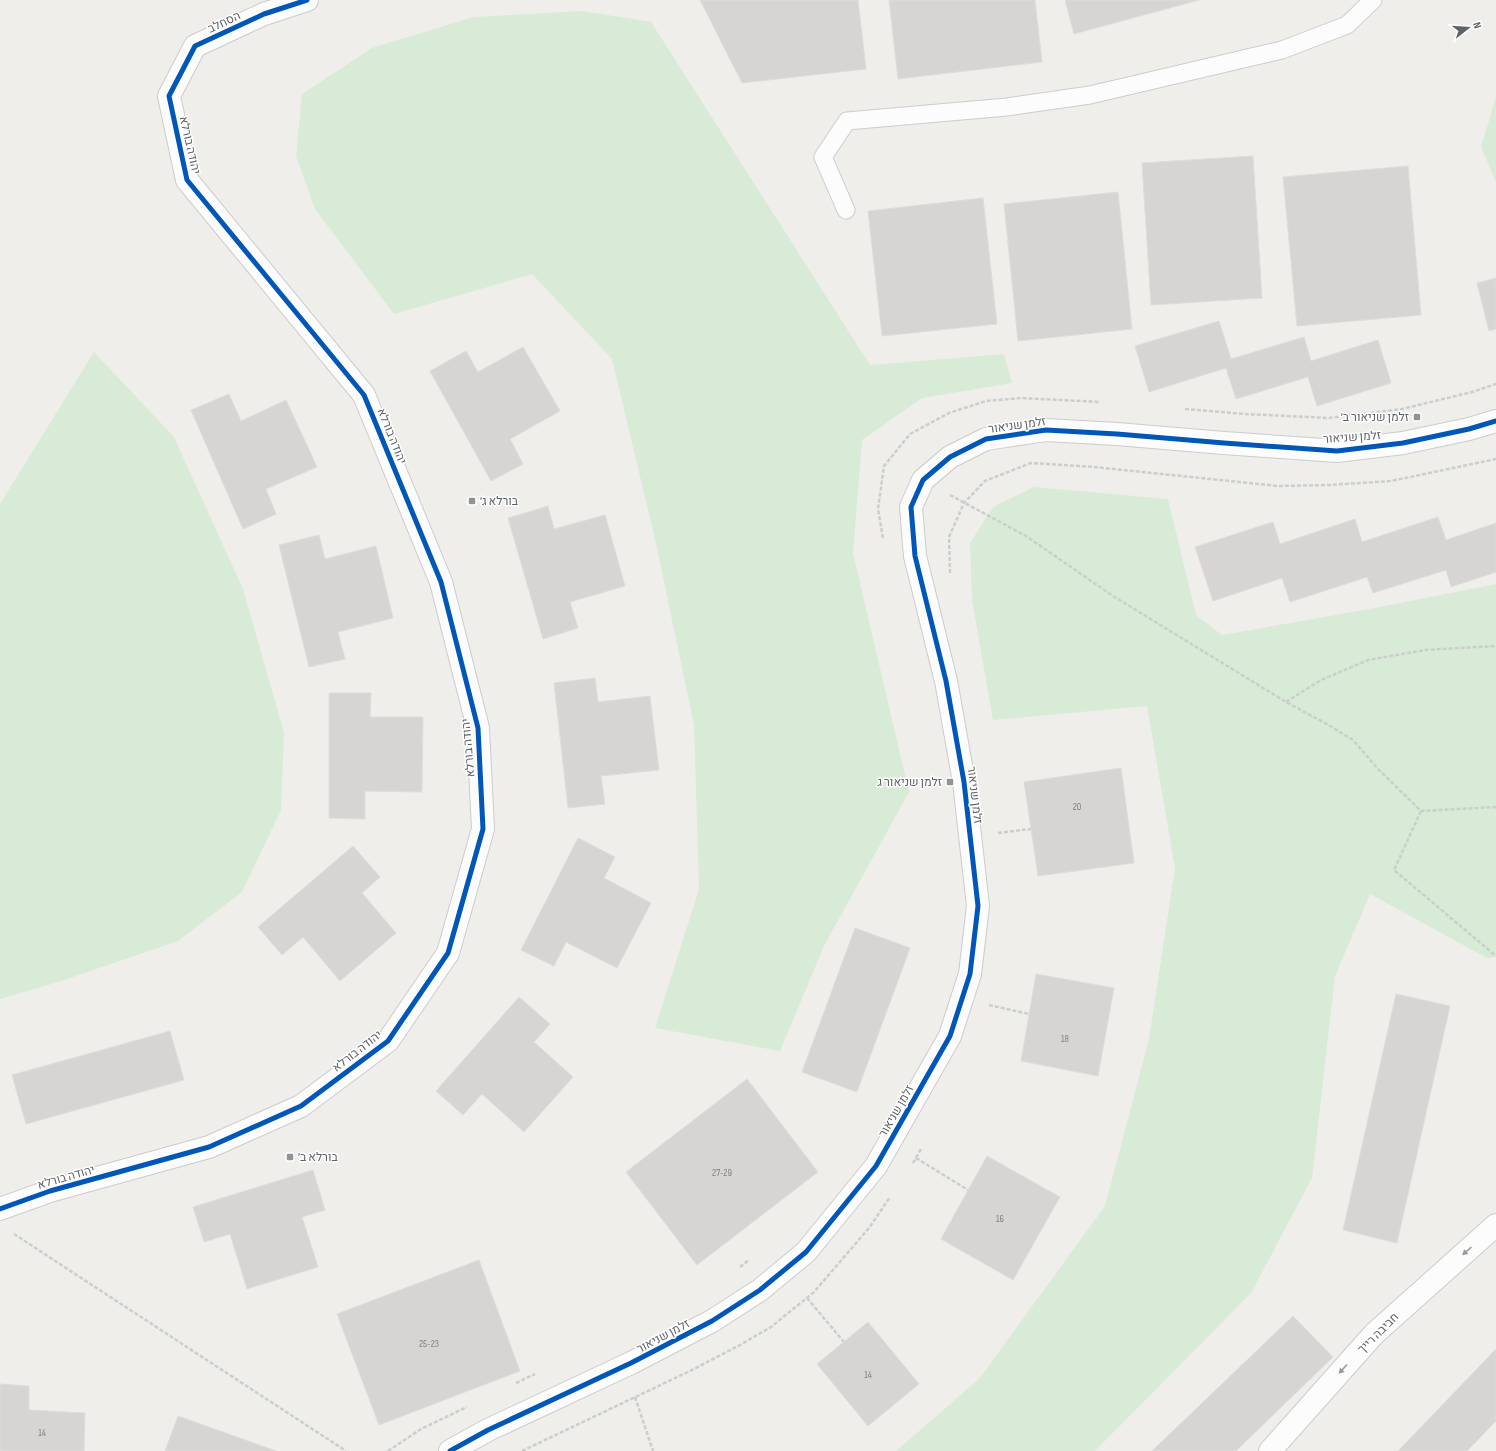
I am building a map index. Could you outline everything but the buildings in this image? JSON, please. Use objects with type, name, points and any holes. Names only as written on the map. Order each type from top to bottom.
[{"type":"street","name":"הסחלב","points":[[195,46],[264,14],[307,0]]},
{"type":"street","name":"יהודה בורלא","points":[[0,1208],[50,1191],[209,1147],[301,1106],[388,1041],[448,953],[483,829],[478,728],[441,582],[364,395],[187,180],[169,96],[195,46]]},
{"type":"street","name":"זלמן שניאור","points":[[450,1451],[488,1430],[631,1363],[712,1321],[760,1290],[806,1252],[876,1166],[950,1036],[970,974],[978,906],[964,782],[946,681],[915,556],[911,508],[923,480],[950,457],[986,439],[1046,430],[1337,451],[1403,443],[1469,429],[1496,421]]},
{"type":"street","name":"חביבה רייך","points":[[1270,1451],[1374,1334],[1496,1225]]},
{"type":"lane","points":[[846,210],[823,157],[847,121],[1007,107],[1090,95],[1282,50],[1347,25],[1373,0]]},
{"type":"path","points":[[1183,409],[1329,418],[1402,409],[1472,392],[1496,384]]},
{"type":"path","points":[[883,540],[878,509],[884,466],[910,434],[949,413],[986,401],[1021,398],[1105,403]]},
{"type":"path","points":[[923,480],[1026,536],[1113,596],[1286,702],[1325,722],[1353,740],[1378,769],[1421,811],[1496,807]]},
{"type":"path","points":[[1286,702],[1321,680],[1368,660],[1425,650],[1496,646]]},
{"type":"path","points":[[1421,811],[1394,870],[1496,956]]},
{"type":"path","points":[[991,833],[1031,829]]},
{"type":"path","points":[[986,1004],[1029,1014]]},
{"type":"path","points":[[916,1158],[968,1190]]},
{"type":"path","points":[[13,1234],[346,1451]]},
{"type":"path","points":[[738,1269],[749,1259]]},
{"type":"path","points":[[807,1298],[844,1342]]},
{"type":"path","points":[[510,1386],[538,1373]]},
{"type":"path","points":[[635,1397],[653,1451]]},
{"type":"path","points":[[388,1451],[421,1429],[469,1406]]},
{"type":"green space","points":[[582,11],[651,22],[870,365],[1004,354],[1012,383],[922,398],[862,440],[853,553],[909,792],[824,946],[780,1051],[655,1028],[699,889],[694,725],[655,539],[612,359],[532,274],[394,314],[315,209],[296,156],[302,94],[372,48],[473,17]]},
{"type":"green space","points":[[1496,97],[1496,182],[1481,147]]},
{"type":"green space","points":[[94,352],[174,437],[243,589],[284,733],[281,810],[242,892],[178,941],[55,983],[0,999],[0,504]]},
{"type":"green space","points":[[1034,487],[1168,499],[1196,615],[1222,635],[1375,608],[1496,584],[1496,957],[1487,958],[1370,894],[1335,976],[1312,1178],[1251,1293],[1095,1451],[896,1451],[979,1379],[1105,1206],[1149,1039],[1175,868],[1147,706],[993,720],[972,600],[970,543],[993,507]]},
{"type":"cycle path","points":[[0,1209],[50,1191],[209,1147],[301,1106],[388,1041],[448,953],[483,829],[478,728],[441,582],[364,395],[187,180],[169,96],[195,46],[264,14],[307,0]]},
{"type":"cycle path","points":[[450,1451],[488,1430],[631,1363],[712,1321],[760,1290],[806,1252],[876,1166],[950,1036],[970,974],[978,906],[964,782],[946,681],[915,556],[911,507],[923,480],[950,457],[986,439],[1046,430],[1337,451],[1403,443],[1469,429],[1496,421]]},
{"type":"place","name":"זלמן שניאור ב׳","points":[[1417,417]]},
{"type":"place","name":"בורלא ג׳","points":[[472,501]]},
{"type":"place","name":"זלמן שניאור ג","points":[[950,782]]},
{"type":"place","name":"בורלא ב׳","points":[[290,1157]]}]
